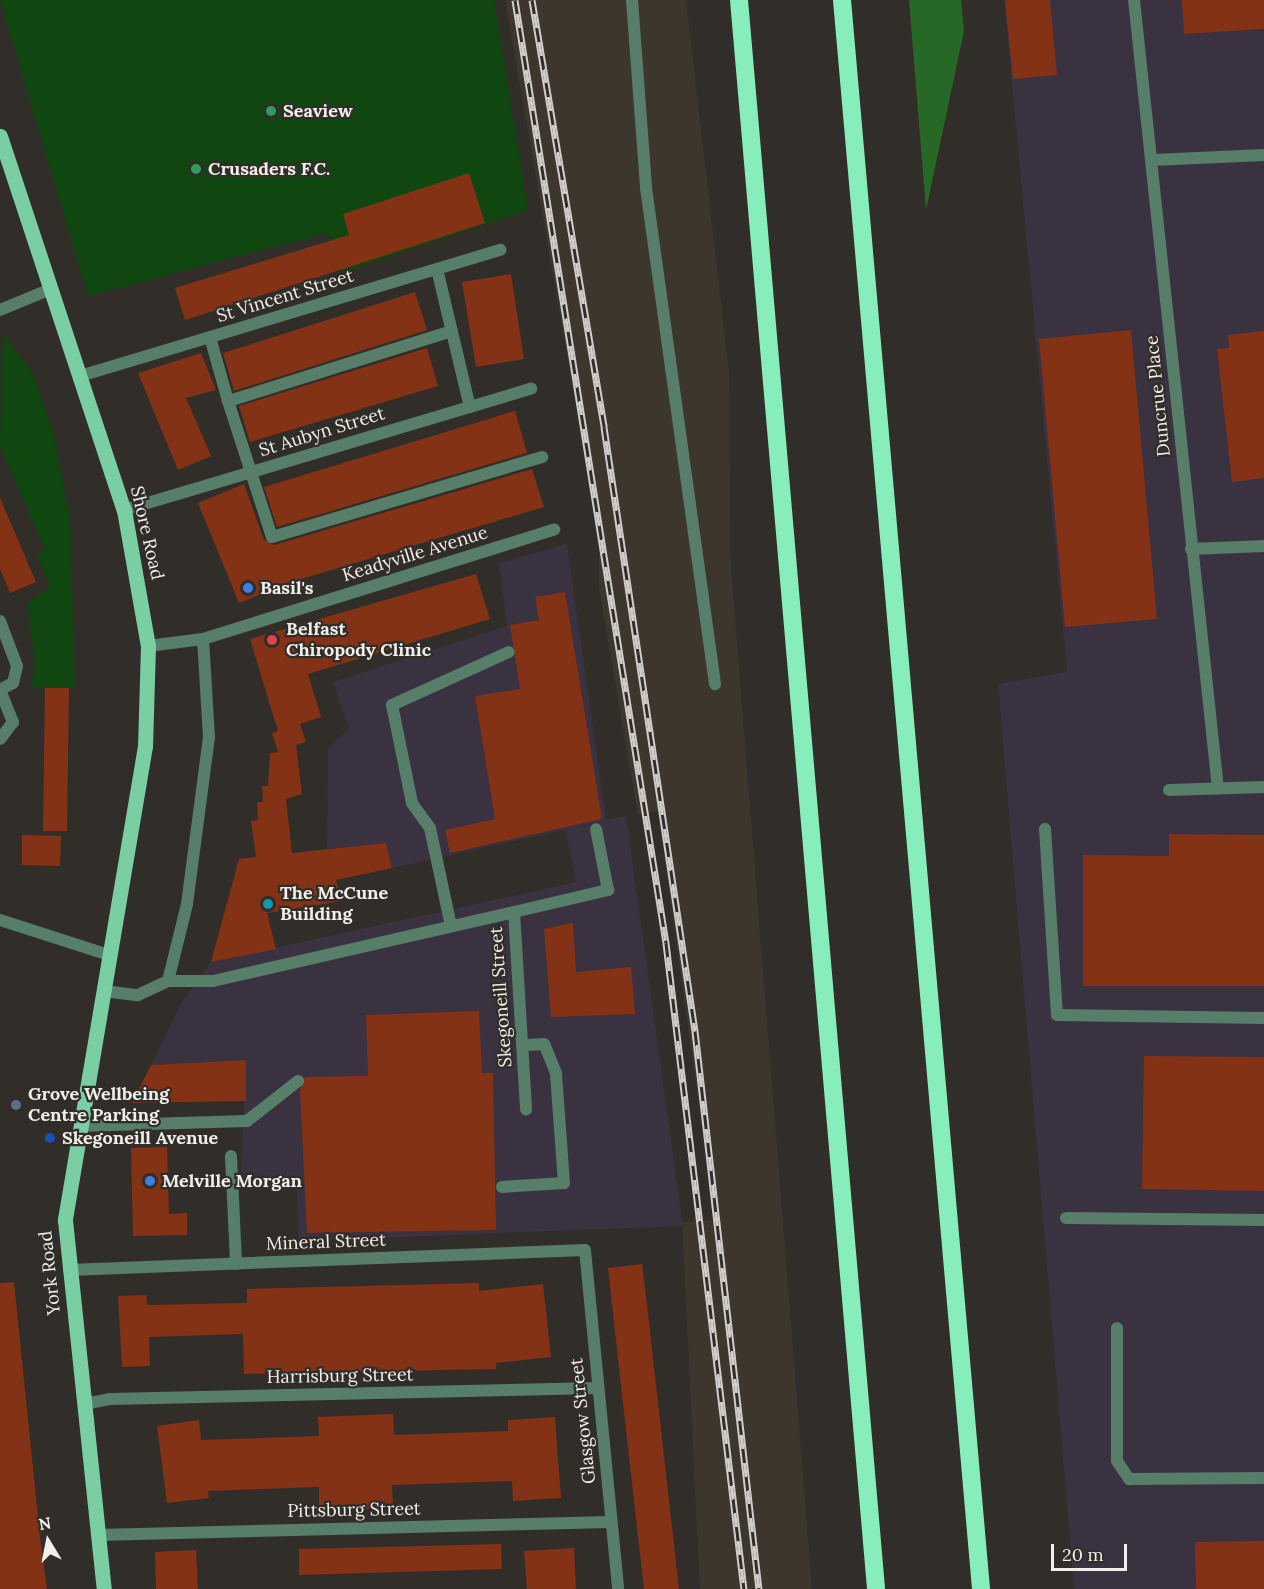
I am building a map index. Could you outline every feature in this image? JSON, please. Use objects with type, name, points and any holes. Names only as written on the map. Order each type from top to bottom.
[{"type":"highway","points":[[739,0],[876,1589]]},
{"type":"highway","points":[[842,0],[981,1589]]},
{"type":"main road","name":"Shore Road","points":[[2,146],[124,510],[148,646],[145,746],[109,955]]},
{"type":"main road","name":"York Road","points":[[104,1589],[69,1270],[65,1205],[109,955]]},
{"type":"street","points":[[632,0],[647,200],[715,684]]},
{"type":"street","name":"Duncrue Place","points":[[1134,0],[1154,160],[1191,549],[1218,789]]},
{"type":"street","points":[[1154,160],[1264,155]]},
{"type":"street","name":"St Vincent Street","points":[[80,376],[501,250]]},
{"type":"street","points":[[437,269],[470,407]]},
{"type":"street","points":[[0,309],[51,289]]},
{"type":"street","points":[[228,401],[452,331]]},
{"type":"street","points":[[210,337],[272,537],[542,457]]},
{"type":"street","name":"St Aubyn Street","points":[[124,510],[531,389]]},
{"type":"street","name":"Keadyville Avenue","points":[[148,646],[202,639],[554,530]]},
{"type":"street","points":[[1191,549],[1264,546]]},
{"type":"street","points":[[0,621],[17,666],[13,683],[0,690],[13,722],[0,740]]},
{"type":"street","points":[[102,990],[138,995],[168,981],[187,904],[209,737],[202,639]]},
{"type":"street","points":[[451,926],[429,828],[412,803],[392,705],[509,652]]},
{"type":"street","points":[[1169,790],[1264,787]]},
{"type":"street","points":[[514,912],[608,890],[596,829]]},
{"type":"street","points":[[1045,830],[1056,1015],[1264,1018]]},
{"type":"street","name":"Skegoneill Street","points":[[168,981],[213,981],[514,912],[526,1110]]},
{"type":"street","points":[[0,920],[109,955]]},
{"type":"street","points":[[502,1187],[564,1183],[556,1073],[544,1044],[522,1045]]},
{"type":"street","points":[[80,1126],[247,1121],[298,1082]]},
{"type":"street","points":[[231,1156],[236,1264]]},
{"type":"street","points":[[1066,1218],[1264,1220]]},
{"type":"street","name":"Mineral Street","points":[[69,1270],[585,1250]]},
{"type":"street","name":"Glasgow Street","points":[[585,1250],[618,1589]]},
{"type":"street","points":[[1117,1328],[1117,1461],[1129,1479],[1264,1478]]},
{"type":"street","name":"Harrisburg Street","points":[[84,1404],[110,1399],[598,1388]]},
{"type":"street","name":"Pittsburg Street","points":[[98,1535],[611,1522]]},
{"type":"shaded area","points":[[505,0],[686,0],[729,372],[730,555],[812,1589],[700,1589],[682,1222],[715,1220],[658,811],[638,815],[599,588],[599,538]]},
{"type":"shaded area","points":[[1004,0],[1264,0],[1264,1589],[1074,1589],[998,684],[1067,672]]},
{"type":"shaded area","points":[[567,544],[606,820],[626,816],[683,1226],[299,1241],[296,1183],[240,1186],[246,1060],[151,1065],[182,1002],[211,962],[576,882],[565,830],[392,868],[386,843],[327,849],[328,748],[349,729],[333,682],[507,626],[499,563]]},
{"type":"green space","name":"Seaview","points":[[0,0],[494,0],[528,210],[341,273],[327,233],[88,296]]},
{"type":"green space","points":[[909,0],[961,0],[964,31],[926,210]]},
{"type":"green space","points":[[3,333],[35,377],[53,432],[70,519],[75,688],[31,687],[35,665],[27,605],[50,586],[37,555],[45,550],[0,447]]},
{"type":"building","points":[[1005,0],[1050,0],[1057,75],[1013,79]]},
{"type":"building","points":[[1182,0],[1264,0],[1264,29],[1184,34]]},
{"type":"building","points":[[469,173],[485,223],[185,320],[175,288],[349,235],[343,214]]},
{"type":"building","points":[[511,274],[524,359],[476,367],[462,282]]},
{"type":"building","points":[[415,292],[427,330],[234,391],[223,353]]},
{"type":"building","points":[[1131,330],[1157,619],[1065,627],[1039,339]]},
{"type":"building","points":[[1264,331],[1264,478],[1232,482],[1217,349],[1229,348],[1228,335]]},
{"type":"building","points":[[427,348],[438,386],[250,442],[239,406]]},
{"type":"building","points":[[201,353],[216,390],[186,398],[211,456],[178,470],[138,373]]},
{"type":"building","points":[[515,411],[527,453],[277,527],[264,487]]},
{"type":"building","points":[[532,469],[544,507],[291,582],[239,603],[198,503],[244,484],[264,540],[274,545]]},
{"type":"building","points":[[0,498],[36,582],[10,593],[0,569]]},
{"type":"building","points":[[476,574],[490,619],[308,674],[321,717],[300,724],[306,742],[296,745],[302,794],[286,799],[292,853],[386,843],[392,868],[336,880],[342,901],[267,913],[276,949],[211,962],[239,859],[256,857],[251,821],[258,820],[257,802],[263,802],[262,786],[268,786],[270,753],[278,752],[272,733],[278,731],[250,639]]},
{"type":"building","points":[[565,592],[602,819],[450,853],[445,830],[495,819],[475,696],[520,689],[510,625],[539,620],[535,597]]},
{"type":"building","points":[[45,688],[69,688],[67,831],[43,831]]},
{"type":"building","points":[[1169,834],[1264,835],[1264,986],[1083,986],[1083,855],[1169,856]]},
{"type":"building","points":[[22,835],[61,836],[60,866],[22,865]]},
{"type":"building","points":[[573,923],[576,972],[631,967],[635,1014],[551,1017],[544,929]]},
{"type":"building","points":[[479,1011],[482,1073],[493,1073],[496,1230],[307,1233],[300,1090],[305,1077],[368,1076],[366,1015]]},
{"type":"building","points":[[1144,1056],[1264,1057],[1264,1191],[1142,1189]]},
{"type":"building","points":[[246,1060],[246,1101],[132,1103],[151,1065]]},
{"type":"building","name":"Melville Morgan","points":[[167,1147],[169,1214],[187,1213],[187,1235],[133,1236],[131,1148]]},
{"type":"building","points":[[642,1264],[679,1589],[644,1589],[608,1268]]},
{"type":"building","points":[[14,1282],[47,1589],[0,1589],[0,1283]]},
{"type":"building","points":[[479,1283],[479,1291],[543,1284],[551,1357],[496,1363],[496,1369],[244,1374],[243,1334],[149,1337],[150,1366],[122,1367],[118,1296],[146,1295],[147,1305],[247,1303],[247,1289]]},
{"type":"building","points":[[393,1414],[394,1435],[508,1431],[508,1420],[555,1417],[561,1498],[513,1501],[512,1481],[392,1485],[393,1509],[319,1509],[319,1487],[208,1491],[209,1498],[167,1503],[157,1426],[199,1420],[201,1440],[319,1436],[318,1417]]},
{"type":"building","points":[[1264,1541],[1264,1589],[1196,1589],[1195,1542]]},
{"type":"building","points":[[501,1544],[502,1569],[299,1575],[299,1549]]},
{"type":"building","points":[[574,1548],[576,1589],[527,1589],[524,1551]]},
{"type":"building","points":[[196,1550],[198,1589],[156,1589],[155,1552]]},
{"type":"railway","points":[[515,0],[666,943],[744,1589]]},
{"type":"railway","points":[[532,0],[604,427],[695,1031],[759,1589]]},
{"type":"place","name":"Seaview","points":[[271,111]]},
{"type":"place","name":"Crusaders F.C.","points":[[196,169]]},
{"type":"place","name":"Basil's","points":[[248,588]]},
{"type":"place","name":"Belfast Chiropody Clinic","points":[[272,640]]},
{"type":"place","name":"The McCune Building","points":[[268,904]]},
{"type":"place","name":"Grove Wellbeing Centre Parking","points":[[16,1105]]},
{"type":"place","name":"Skegoneill Avenue","points":[[50,1138]]},
{"type":"place","name":"Melville Morgan","points":[[150,1181]]}]
